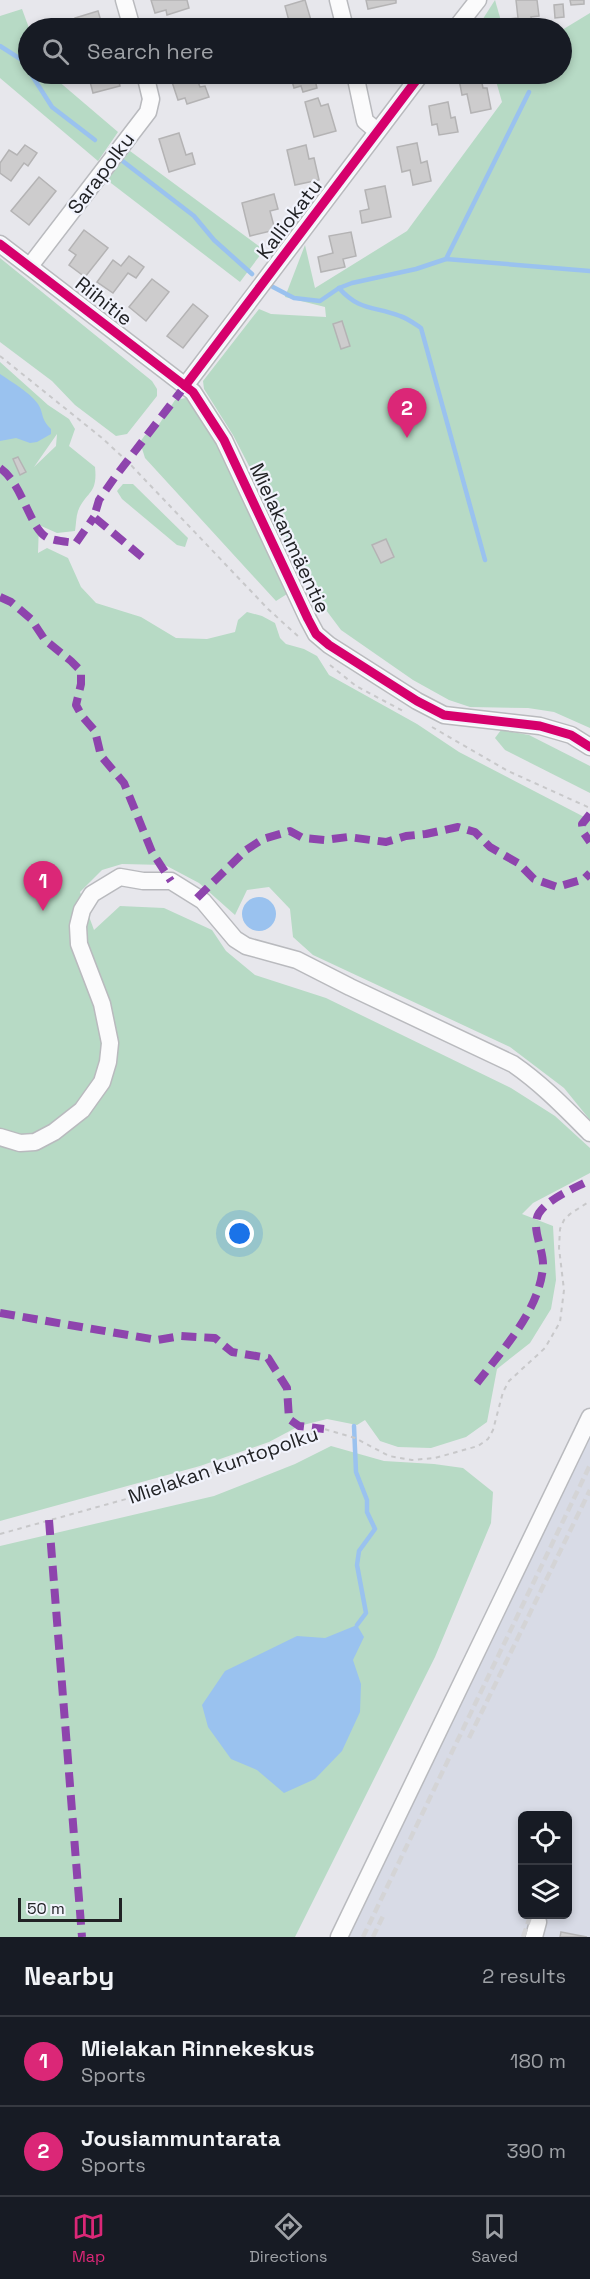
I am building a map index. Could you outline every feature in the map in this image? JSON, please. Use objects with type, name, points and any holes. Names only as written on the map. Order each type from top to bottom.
[{"type":"street","points":[[124,0],[129,18]]},
{"type":"street","points":[[338,0],[342,18]]},
{"type":"street","points":[[464,18],[478,0]]},
{"type":"street","name":"Sarapolku","points":[[30,266],[148,112],[151,99],[148,84]]},
{"type":"street","points":[[357,84],[365,121],[377,132]]},
{"type":"street","name":"Kalliokatu","points":[[185,386],[413,84]]},
{"type":"street","name":"Riihitie","points":[[0,244],[185,386]]},
{"type":"street","name":"Mielakanmäentie","points":[[185,386],[193,392],[224,440],[316,634],[371,672],[444,715],[540,726],[571,735],[590,747]]},
{"type":"street","points":[[0,1137],[20,1143],[35,1142],[54,1132],[82,1110],[102,1082],[108,1062],[110,1043],[102,1004],[78,944],[78,926],[82,910],[92,894],[120,877],[143,881],[171,881],[203,901],[234,939],[246,946],[297,960],[513,1064],[545,1088],[590,1133]]},
{"type":"street","points":[[339,1937],[590,1417]]},
{"type":"shaded area","points":[[590,1432],[590,1937],[341,1937]]},
{"type":"green space","points":[[495,0],[500,18],[483,18]]},
{"type":"green space","points":[[22,9],[25,18],[18,18],[18,84],[62,84],[118,132],[98,161],[0,78],[0,16]]},
{"type":"green space","points":[[590,13],[590,728],[554,712],[528,708],[470,707],[449,700],[413,680],[341,630],[320,602],[233,435],[204,389],[203,381],[259,309],[271,314],[326,317],[325,307],[285,297],[305,245],[315,288],[407,231],[502,102],[497,84],[572,84],[572,24]]},
{"type":"green space","points":[[130,151],[264,250],[240,282],[107,180]]},
{"type":"green space","points":[[0,258],[152,381],[157,389],[157,396],[127,434],[116,436],[75,405],[52,381],[0,342]]},
{"type":"green space","points":[[0,362],[48,405],[69,419],[75,429],[69,446],[95,467],[95,483],[78,511],[75,531],[57,533],[39,525],[38,553],[47,548],[68,558],[81,587],[96,603],[141,617],[176,638],[207,639],[235,632],[238,620],[247,612],[262,616],[275,623],[280,638],[286,644],[304,649],[317,656],[329,675],[417,724],[459,752],[590,820],[590,1120],[564,1088],[510,1047],[313,955],[293,937],[290,909],[269,887],[247,890],[235,915],[199,883],[165,865],[122,864],[102,870],[80,892],[94,930],[120,906],[164,908],[212,930],[226,951],[255,975],[326,998],[511,1088],[555,1116],[590,1148],[590,1173],[533,1203],[522,1214],[553,1226],[556,1280],[551,1309],[530,1343],[497,1369],[487,1422],[466,1437],[431,1448],[398,1447],[380,1441],[365,1420],[357,1425],[327,1419],[299,1426],[269,1442],[200,1466],[0,1521]],"holes":[[[57,434],[56,446],[34,467]]]},
{"type":"green space","points":[[191,397],[211,427],[287,594],[276,601],[145,458],[140,442],[145,435],[156,429],[175,400]]},
{"type":"green space","points":[[123,484],[133,484],[188,538],[185,547],[177,545],[122,499],[117,491]]},
{"type":"green space","points":[[501,730],[529,735],[590,766],[590,793],[505,750],[495,738]]},
{"type":"green space","points":[[331,1446],[384,1461],[463,1468],[493,1492],[491,1523],[435,1657],[295,1937],[0,1937],[0,1546],[214,1496],[295,1464]]},
{"type":"water","points":[[0,374],[34,399],[51,429],[51,434],[37,442],[30,443],[16,438],[0,441]]},
{"type":"water","points":[[259,897],[271,902],[276,914],[271,926],[259,931],[247,926],[242,914],[247,902]]},
{"type":"water","points":[[357,1625],[364,1637],[353,1660],[361,1684],[360,1712],[342,1751],[315,1779],[284,1793],[257,1770],[231,1759],[208,1727],[202,1705],[225,1671],[297,1636],[325,1638]]},
{"type":"building","points":[[151,0],[187,0],[189,8],[167,15],[166,10],[155,13]]},
{"type":"building","points":[[305,0],[310,18],[288,18],[285,6]]},
{"type":"building","points":[[366,0],[396,0],[396,3],[368,9]]},
{"type":"building","points":[[516,0],[537,0],[539,16],[518,18]]},
{"type":"building","points":[[570,0],[584,0],[584,4],[571,5]]},
{"type":"building","points":[[563,4],[564,17],[555,18],[554,5]]},
{"type":"building","points":[[98,11],[100,18],[75,18]]},
{"type":"building","points":[[91,84],[120,84],[120,86],[93,93]]},
{"type":"building","points":[[173,84],[205,86],[209,97],[187,104],[185,98],[178,100]]},
{"type":"building","points":[[293,84],[316,84],[317,88],[303,92],[301,86],[294,88]]},
{"type":"building","points":[[460,84],[482,84],[483,88],[487,88],[491,109],[471,113],[467,94],[462,95]]},
{"type":"building","points":[[318,98],[321,106],[328,104],[336,131],[314,137],[305,102]]},
{"type":"building","points":[[448,102],[451,118],[455,117],[458,132],[439,135],[437,124],[432,125],[429,106]]},
{"type":"building","points":[[179,133],[186,155],[192,153],[195,164],[169,172],[159,139]]},
{"type":"building","points":[[417,143],[421,163],[427,161],[431,181],[413,185],[410,170],[402,172],[397,147]]},
{"type":"building","points":[[25,145],[37,153],[28,166],[24,163],[11,181],[0,173],[0,163],[9,150],[17,155]]},
{"type":"building","points":[[306,145],[309,159],[314,158],[319,180],[295,185],[287,150]]},
{"type":"building","points":[[39,177],[56,191],[29,225],[11,211]]},
{"type":"building","points":[[385,186],[391,217],[362,223],[360,211],[369,209],[365,190]]},
{"type":"building","points":[[274,194],[278,209],[270,211],[275,230],[250,236],[242,203]]},
{"type":"building","points":[[84,230],[108,248],[85,277],[69,265],[76,255],[69,250]]},
{"type":"building","points":[[351,232],[356,256],[343,259],[345,267],[321,272],[318,257],[333,253],[329,236]]},
{"type":"building","points":[[129,256],[144,267],[136,278],[128,273],[113,293],[97,282],[113,260],[121,266]]},
{"type":"building","points":[[152,279],[169,292],[146,321],[129,307]]},
{"type":"building","points":[[193,304],[208,316],[183,348],[167,336]]},
{"type":"building","points":[[342,321],[350,346],[341,349],[333,324]]},
{"type":"building","points":[[18,457],[26,472],[20,475],[13,459]]},
{"type":"building","points":[[386,539],[394,557],[381,563],[372,545]]},
{"type":"building","points":[[561,1932],[587,1937],[560,1937]]},
{"type":"waterway","points":[[0,46],[18,57]]},
{"type":"waterway","points":[[37,84],[52,107],[95,140]]},
{"type":"waterway","points":[[273,287],[294,298],[320,301],[339,288],[352,283],[416,269],[446,259],[529,92]]},
{"type":"waterway","points":[[120,159],[194,216],[214,240],[252,274]]},
{"type":"waterway","points":[[446,259],[590,271]]},
{"type":"waterway","points":[[339,288],[353,301],[403,317],[421,328],[485,560]]},
{"type":"waterway","points":[[354,1426],[356,1472],[367,1500],[367,1512],[375,1529],[359,1551],[357,1565],[366,1613],[357,1625]]},
{"type":"railway","points":[[363,1937],[590,1465]]},
{"type":"railway","points":[[469,1738],[590,1490]]},
{"type":"railway","points":[[373,1937],[384,1914]]},
{"type":"railway","points":[[523,1937],[529,1919]]},
{"type":"marked path","points":[[142,557],[94,517],[99,500],[185,386]]},
{"type":"marked path","points":[[0,468],[15,485],[36,526],[48,538],[76,543],[94,517]]},
{"type":"marked path","points":[[0,597],[11,602],[31,619],[45,640],[81,671],[81,684],[76,705],[95,731],[101,756],[124,783],[152,852],[171,881]]},
{"type":"marked path","points":[[590,814],[582,824],[583,832],[590,842]]},
{"type":"marked path","points":[[197,898],[246,850],[263,839],[290,831],[303,838],[325,840],[348,837],[386,842],[458,827],[475,832],[490,847],[518,863],[534,879],[557,887],[584,879],[590,873]]},
{"type":"marked path","points":[[477,1383],[518,1329],[535,1299],[543,1267],[536,1225],[539,1213],[556,1198],[590,1180]]},
{"type":"marked path","points":[[0,1313],[157,1340],[181,1336],[215,1338],[232,1352],[268,1358],[287,1388],[289,1419],[299,1426],[324,1429]]},
{"type":"marked path","points":[[49,1520],[82,1937]]},
{"type":"cycle path","points":[[185,386],[413,84]]},
{"type":"cycle path","points":[[0,244],[193,392],[224,440],[316,634],[329,645],[417,701],[444,715],[540,726],[571,735],[590,747]]},
{"type":"place","name":"Jousiammuntarata","points":[[407,438]]},
{"type":"place","name":"Mielakan Rinnekeskus","points":[[43,911]]}]
